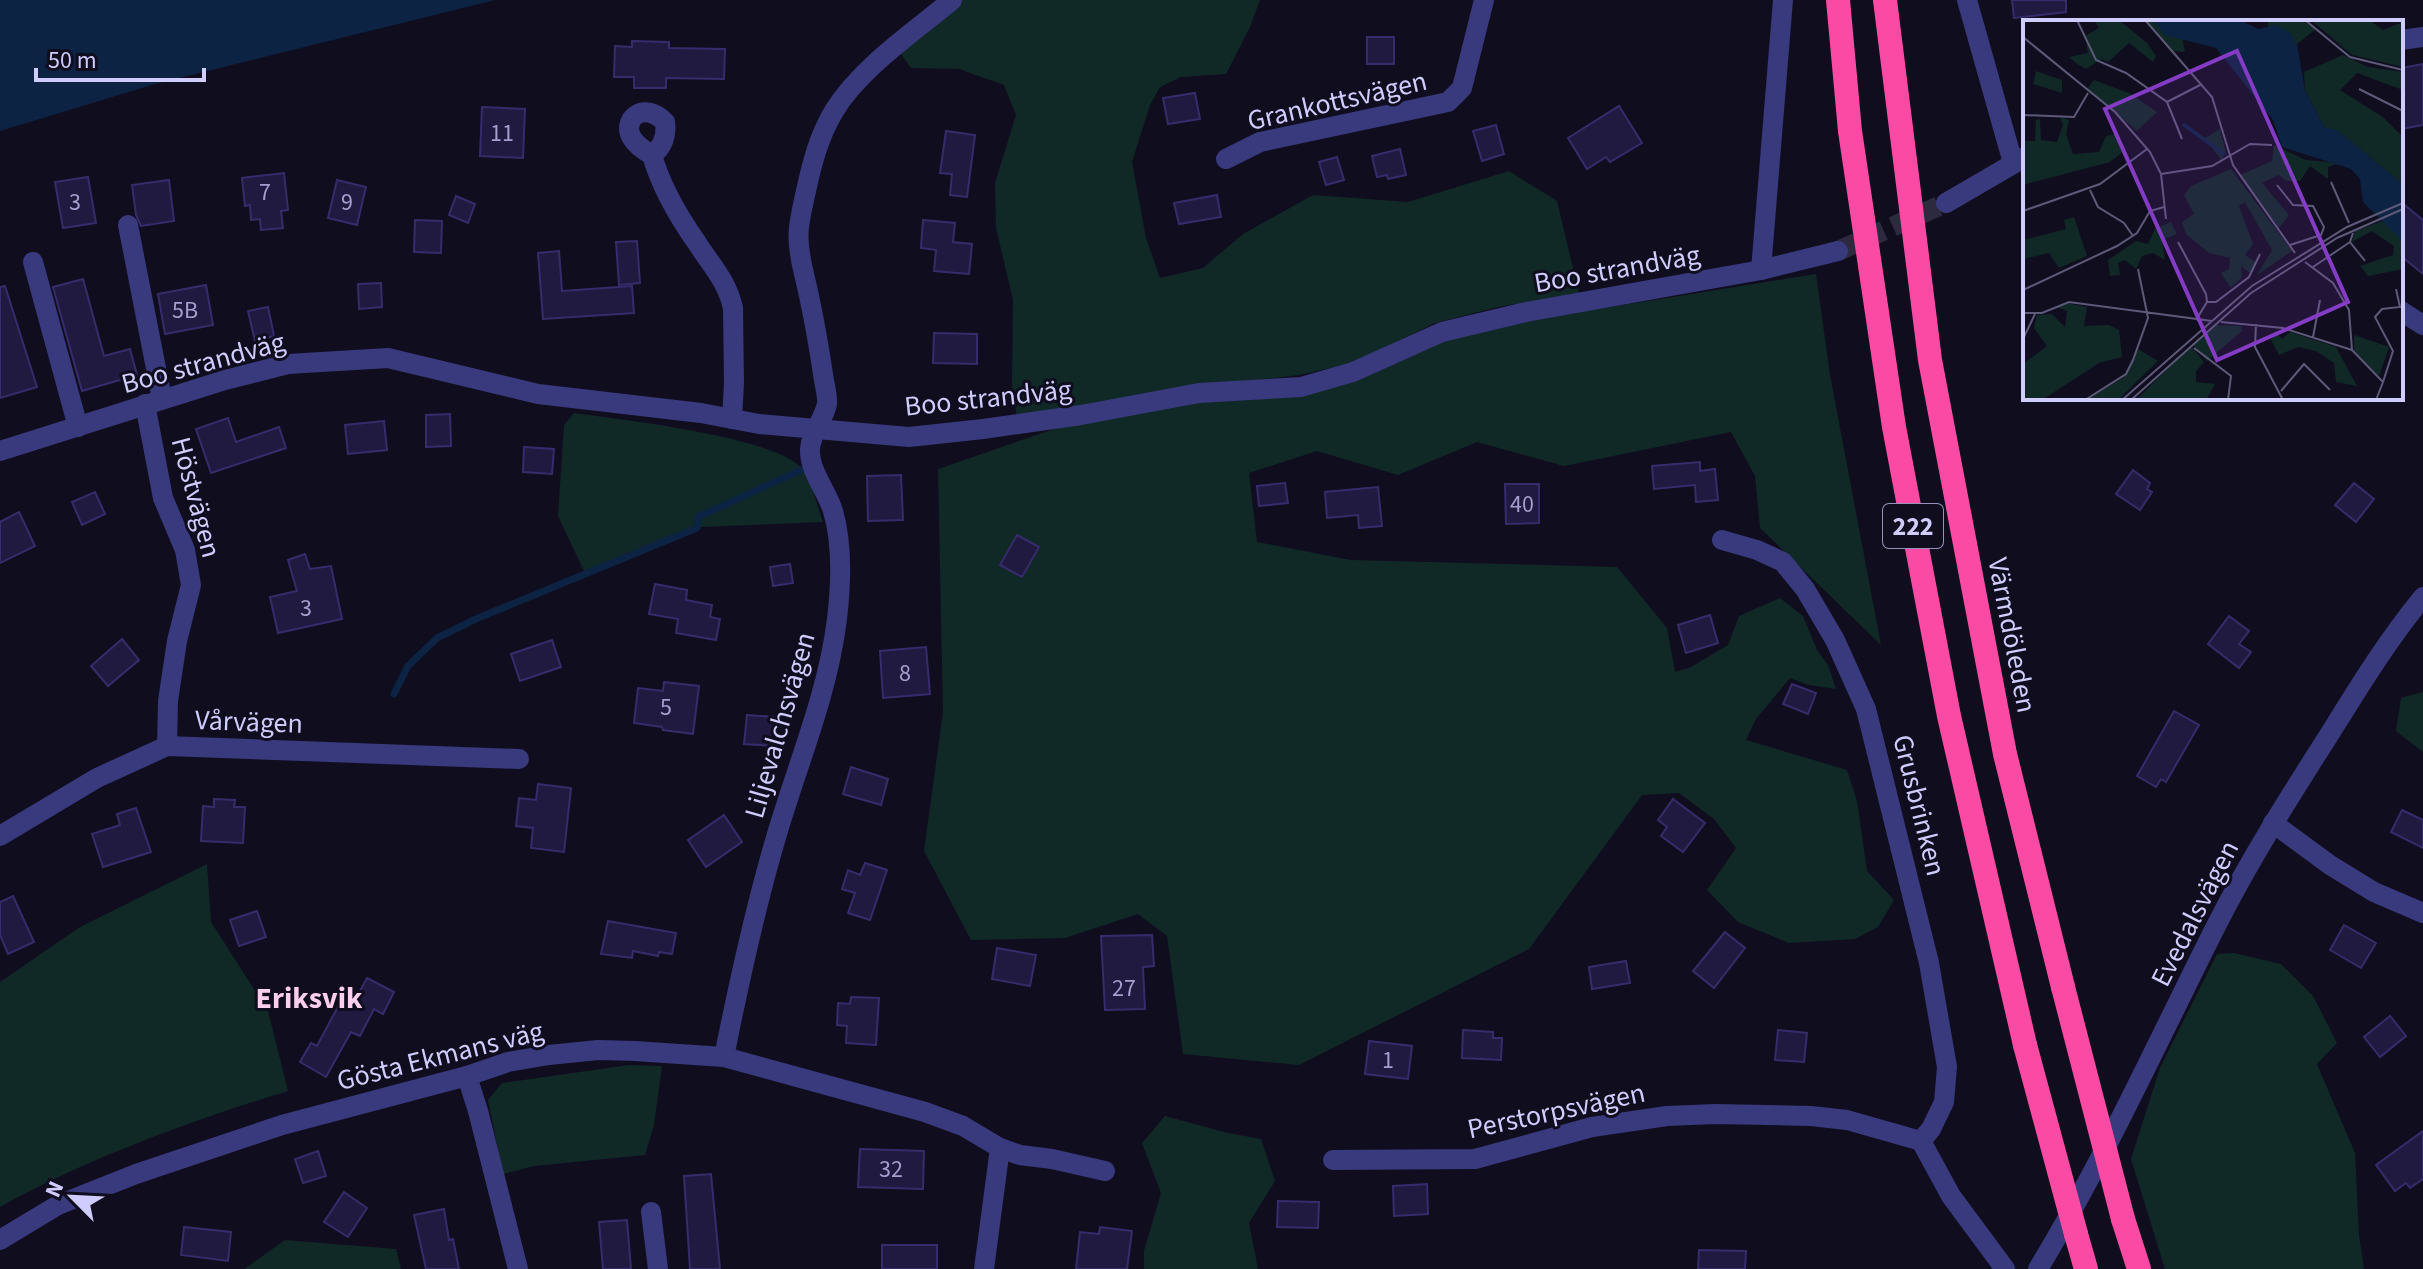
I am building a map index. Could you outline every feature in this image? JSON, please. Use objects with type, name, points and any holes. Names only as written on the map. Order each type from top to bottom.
[{"type":"highway","name":"222","points":[[1838,0],[1850,131],[1894,427],[1949,716],[2025,1045],[2086,1269]]},
{"type":"highway","name":"Värmdöleden","points":[[1885,0],[1930,360],[2005,754],[2123,1219],[2139,1269]]},
{"type":"street","name":"Liljevalchsvägen","points":[[724,1057],[758,898],[817,709],[833,648],[837,616],[839,549],[834,514],[814,470],[810,449],[827,403],[812,307],[797,243],[798,226],[812,163],[835,109],[886,55],[952,0]]},
{"type":"street","name":"Grankottsvägen","points":[[1226,159],[1260,142],[1448,102],[1462,88],[1484,0]]},
{"type":"street","points":[[1761,270],[1783,0]]},
{"type":"street","points":[[1946,203],[2019,160],[1967,0]]},
{"type":"street","points":[[2403,40],[2423,37]]},
{"type":"street","points":[[652,155],[658,178],[678,214],[728,289],[733,308],[732,419]]},
{"type":"street","name":"Höstvägen","points":[[128,225],[154,402],[163,498],[185,550],[191,585],[177,641],[168,701],[167,746]]},
{"type":"street","name":"Boo strandväg","points":[[0,451],[288,364],[388,358],[538,394],[759,424],[909,437],[983,429],[1199,393],[1301,387],[1353,372],[1442,332],[1526,312],[1761,270],[1838,251]]},
{"type":"street","points":[[33,262],[78,427]]},
{"type":"street","points":[[2403,312],[2423,325]]},
{"type":"street","name":"Grusbrinken","points":[[1722,540],[1757,550],[1783,562],[1805,589],[1835,640],[1866,709],[1929,963],[1947,1067],[1944,1102],[1931,1129],[1921,1141]]},
{"type":"street","name":"Evedalsvägen","points":[[2038,1269],[2126,1105],[2215,927],[2273,823],[2367,675],[2423,597]]},
{"type":"street","name":"Vårvägen","points":[[0,836],[97,778],[167,746],[519,759]]},
{"type":"street","points":[[2273,823],[2330,865],[2374,892],[2423,913]]},
{"type":"street","name":"Gösta Ekmans väg","points":[[0,1240],[58,1205],[136,1174],[282,1125],[467,1076],[508,1062],[598,1050],[724,1057],[925,1112],[963,1126],[1000,1148],[1020,1155],[1105,1171]]},
{"type":"street","points":[[467,1076],[518,1269]]},
{"type":"street","name":"Perstorpsvägen","points":[[1333,1160],[1475,1159],[1592,1127],[1667,1116],[1715,1114],[1847,1120],[1921,1141]]},
{"type":"street","points":[[1921,1141],[1951,1196],[2005,1269]]},
{"type":"street","points":[[984,1269],[1000,1148]]},
{"type":"street","points":[[651,1212],[658,1269]]},
{"type":"green space","points":[[936,0],[1260,0],[1226,74],[1181,77],[1160,87],[1150,105],[1132,162],[1146,238],[1160,278],[1203,268],[1243,234],[1313,195],[1408,202],[1509,171],[1557,201],[1579,293],[1498,307],[1435,323],[1354,363],[1299,375],[1198,387],[1017,418],[1012,386],[1013,300],[996,228],[995,183],[1016,115],[1004,85],[959,69],[911,68],[891,40]]},
{"type":"green space","points":[[1816,274],[1830,375],[1881,645],[1760,528],[1755,476],[1731,432],[1564,466],[1477,442],[1398,475],[1317,451],[1249,473],[1257,542],[1351,560],[1617,567],[1667,628],[1675,672],[1691,667],[1728,645],[1739,616],[1780,598],[1803,616],[1817,650],[1828,665],[1836,689],[1790,678],[1756,719],[1746,740],[1847,770],[1857,801],[1867,871],[1894,900],[1878,927],[1855,939],[1789,943],[1738,922],[1707,890],[1736,848],[1714,819],[1679,793],[1642,795],[1529,949],[1299,1065],[1183,1054],[1167,936],[1138,914],[1065,938],[971,940],[924,851],[943,712],[938,469],[1054,429],[1199,398],[1303,394],[1448,339],[1529,320]]},
{"type":"green space","points":[[574,413],[660,425],[765,448],[790,459],[804,471],[823,522],[702,527],[584,571],[558,516],[564,425]]},
{"type":"green space","points":[[2423,692],[2423,752],[2396,731],[2401,698]]},
{"type":"green space","points":[[207,864],[211,922],[268,1011],[288,1091],[141,1142],[68,1172],[0,1207],[0,982],[80,927]]},
{"type":"green space","points":[[2234,953],[2281,964],[2313,996],[2337,1043],[2317,1064],[2355,1153],[2364,1269],[2165,1269],[2131,1159],[2160,1068],[2217,954]]},
{"type":"green space","points":[[629,1065],[662,1066],[654,1125],[645,1155],[534,1166],[503,1174],[488,1100],[502,1083]]},
{"type":"green space","points":[[1165,1116],[1261,1139],[1275,1181],[1249,1223],[1258,1269],[1144,1269],[1144,1251],[1161,1193],[1142,1143]]},
{"type":"green space","points":[[285,1240],[396,1249],[401,1269],[244,1269]]},
{"type":"water","points":[[0,0],[495,0],[155,84],[0,131]]},
{"type":"building","points":[[2012,0],[2066,0],[2066,12],[2014,18]]},
{"type":"building","points":[[1367,37],[1394,37],[1394,64],[1367,64]]},
{"type":"building","points":[[632,41],[669,42],[669,48],[725,49],[724,79],[666,78],[666,88],[634,88],[634,77],[614,77],[615,46],[632,47]]},
{"type":"building","points":[[2423,64],[2423,125],[2403,129],[2403,68]]},
{"type":"building","points":[[1195,93],[1200,119],[1168,124],[1163,98]]},
{"type":"building","points":[[1619,106],[1642,143],[1610,162],[1606,157],[1587,169],[1568,138]]},
{"type":"building","points":[[482,107],[525,109],[523,158],[480,156]]},
{"type":"building","points":[[1496,125],[1504,154],[1482,161],[1473,131]]},
{"type":"building","points":[[946,131],[975,135],[967,197],[950,195],[952,174],[940,173]]},
{"type":"building","points":[[1400,149],[1406,175],[1388,179],[1387,175],[1377,177],[1372,156]]},
{"type":"building","points":[[1337,157],[1344,180],[1326,185],[1319,162]]},
{"type":"building","points":[[284,173],[288,210],[281,211],[283,228],[261,230],[260,219],[251,220],[250,205],[245,206],[242,178]]},
{"type":"building","points":[[88,177],[96,223],[63,228],[55,182]]},
{"type":"building","points":[[169,180],[174,221],[141,226],[136,215],[132,185]]},
{"type":"building","points":[[337,180],[366,187],[357,225],[328,218]]},
{"type":"building","points":[[1217,195],[1221,217],[1179,224],[1174,203]]},
{"type":"building","points":[[456,196],[475,204],[468,223],[449,215]]},
{"type":"building","points":[[2403,204],[2423,220],[2423,274],[2403,258]]},
{"type":"building","points":[[415,220],[442,221],[441,253],[414,252]]},
{"type":"building","points":[[923,220],[955,223],[953,242],[972,244],[969,274],[934,271],[936,250],[921,248]]},
{"type":"building","points":[[637,241],[640,283],[619,285],[616,242]]},
{"type":"building","points":[[559,251],[562,291],[632,286],[634,313],[543,319],[538,253]]},
{"type":"building","points":[[83,279],[104,356],[130,349],[137,375],[82,391],[53,287]]},
{"type":"building","points":[[381,283],[382,307],[359,309],[358,284]]},
{"type":"building","points":[[206,285],[213,325],[165,334],[158,294]]},
{"type":"building","points":[[5,286],[37,387],[0,398],[0,287]]},
{"type":"building","points":[[268,307],[274,336],[255,341],[248,311]]},
{"type":"building","points":[[934,333],[977,334],[977,364],[933,363]]},
{"type":"building","points":[[450,414],[451,446],[426,447],[426,415]]},
{"type":"building","points":[[228,418],[236,442],[279,427],[286,448],[211,473],[196,429]]},
{"type":"building","points":[[384,421],[387,450],[348,454],[345,425]]},
{"type":"building","points":[[524,447],[554,449],[552,474],[523,472]]},
{"type":"building","points":[[1700,462],[1700,471],[1715,469],[1718,500],[1696,502],[1695,485],[1654,489],[1652,466]]},
{"type":"building","points":[[2133,470],[2150,483],[2147,489],[2152,492],[2140,510],[2116,494]]},
{"type":"building","points":[[901,475],[903,520],[868,521],[867,476]]},
{"type":"building","points":[[1285,483],[1288,503],[1259,506],[1257,486]]},
{"type":"building","points":[[2354,483],[2374,499],[2356,522],[2335,505]]},
{"type":"building","points":[[1505,484],[1539,484],[1539,523],[1506,524]]},
{"type":"building","points":[[1378,487],[1382,526],[1359,528],[1358,515],[1327,518],[1325,492]]},
{"type":"building","points":[[95,492],[105,514],[82,525],[72,502]]},
{"type":"building","points":[[19,512],[35,546],[0,563],[0,522]]},
{"type":"building","points":[[1017,535],[1039,547],[1022,577],[1000,565]]},
{"type":"building","points":[[305,554],[310,569],[331,566],[342,619],[278,633],[270,597],[297,591],[288,560]]},
{"type":"building","points":[[790,564],[793,583],[773,586],[770,567]]},
{"type":"building","points":[[655,584],[687,590],[686,600],[712,605],[710,617],[720,619],[716,640],[676,633],[678,619],[649,614]]},
{"type":"building","points":[[1710,615],[1718,643],[1686,653],[1678,625]]},
{"type":"building","points":[[2229,616],[2249,631],[2239,644],[2251,652],[2239,668],[2208,644]]},
{"type":"building","points":[[122,639],[139,660],[108,686],[91,666]]},
{"type":"building","points":[[552,640],[561,667],[520,681],[511,654]]},
{"type":"building","points":[[926,647],[930,694],[883,698],[880,651]]},
{"type":"building","points":[[664,682],[699,686],[693,734],[634,723],[638,688],[663,691]]},
{"type":"building","points":[[1792,684],[1816,693],[1808,714],[1783,704]]},
{"type":"building","points":[[2174,711],[2199,725],[2166,782],[2161,779],[2156,787],[2137,776]]},
{"type":"building","points":[[747,715],[777,717],[775,746],[744,744]]},
{"type":"building","points":[[851,767],[888,779],[881,805],[843,794]]},
{"type":"building","points":[[538,784],[571,788],[564,852],[531,848],[533,828],[516,826],[519,798],[536,800]]},
{"type":"building","points":[[214,799],[235,800],[234,807],[245,807],[243,843],[201,841],[203,806],[214,807]]},
{"type":"building","points":[[1673,799],[1705,823],[1683,852],[1661,836],[1667,827],[1658,820]]},
{"type":"building","points":[[136,808],[151,852],[103,867],[92,834],[120,825],[117,814]]},
{"type":"building","points":[[2402,810],[2423,820],[2423,848],[2391,832]]},
{"type":"building","points":[[724,815],[742,842],[706,867],[688,840]]},
{"type":"building","points":[[865,863],[887,870],[870,920],[848,913],[855,893],[842,889],[848,870],[860,875]]},
{"type":"building","points":[[13,896],[34,942],[8,954],[0,935],[0,902]]},
{"type":"building","points":[[257,911],[266,937],[239,946],[230,920]]},
{"type":"building","points":[[608,921],[676,933],[672,954],[659,952],[658,956],[633,951],[632,958],[601,954]]},
{"type":"building","points":[[2344,925],[2376,943],[2361,968],[2330,950]]},
{"type":"building","points":[[1725,932],[1745,948],[1714,988],[1693,971]]},
{"type":"building","points":[[1152,935],[1154,966],[1143,967],[1145,1009],[1105,1010],[1101,936]]},
{"type":"building","points":[[997,948],[1036,955],[1030,986],[992,979]]},
{"type":"building","points":[[1626,961],[1630,983],[1592,989],[1589,967]]},
{"type":"building","points":[[367,978],[394,992],[383,1014],[374,1009],[360,1036],[351,1032],[326,1077],[300,1062],[311,1043],[317,1046],[342,999],[353,1004]]},
{"type":"building","points":[[851,997],[879,998],[876,1045],[846,1043],[847,1026],[837,1025],[838,1003],[850,1004]]},
{"type":"building","points":[[2390,1016],[2406,1036],[2380,1057],[2364,1037]]},
{"type":"building","points":[[1463,1030],[1493,1032],[1493,1038],[1502,1038],[1501,1060],[1462,1058]]},
{"type":"building","points":[[1778,1030],[1807,1033],[1804,1062],[1775,1060]]},
{"type":"building","points":[[1369,1041],[1412,1046],[1408,1079],[1365,1074]]},
{"type":"building","points":[[2423,1131],[2423,1179],[2410,1188],[2406,1183],[2395,1191],[2376,1165]]},
{"type":"building","points":[[860,1149],[924,1151],[923,1189],[858,1187]]},
{"type":"building","points":[[318,1151],[326,1176],[303,1183],[295,1159]]},
{"type":"building","points":[[711,1174],[720,1269],[690,1269],[684,1176]]},
{"type":"building","points":[[1427,1184],[1428,1214],[1394,1216],[1393,1186]]},
{"type":"building","points":[[344,1192],[367,1208],[348,1237],[324,1222]]},
{"type":"building","points":[[1278,1201],[1319,1202],[1318,1228],[1277,1227]]},
{"type":"building","points":[[444,1209],[449,1240],[453,1239],[459,1269],[426,1269],[414,1215]]},
{"type":"building","points":[[627,1220],[631,1269],[603,1269],[599,1222]]},
{"type":"building","points":[[184,1227],[231,1232],[228,1261],[181,1255]]},
{"type":"building","points":[[1100,1227],[1132,1231],[1127,1269],[1076,1269],[1080,1232],[1099,1234]]},
{"type":"building","points":[[882,1245],[937,1245],[937,1269],[882,1269]]},
{"type":"building","points":[[1699,1250],[1746,1251],[1745,1269],[1698,1269]]},
{"type":"waterway","points":[[394,694],[408,666],[437,638],[478,618],[697,528],[698,517],[803,469]]},
{"type":"tunnel","points":[[1838,251],[1946,203]]},
{"type":"district","name":"Eriksvik","points":[[309,998]]}]
